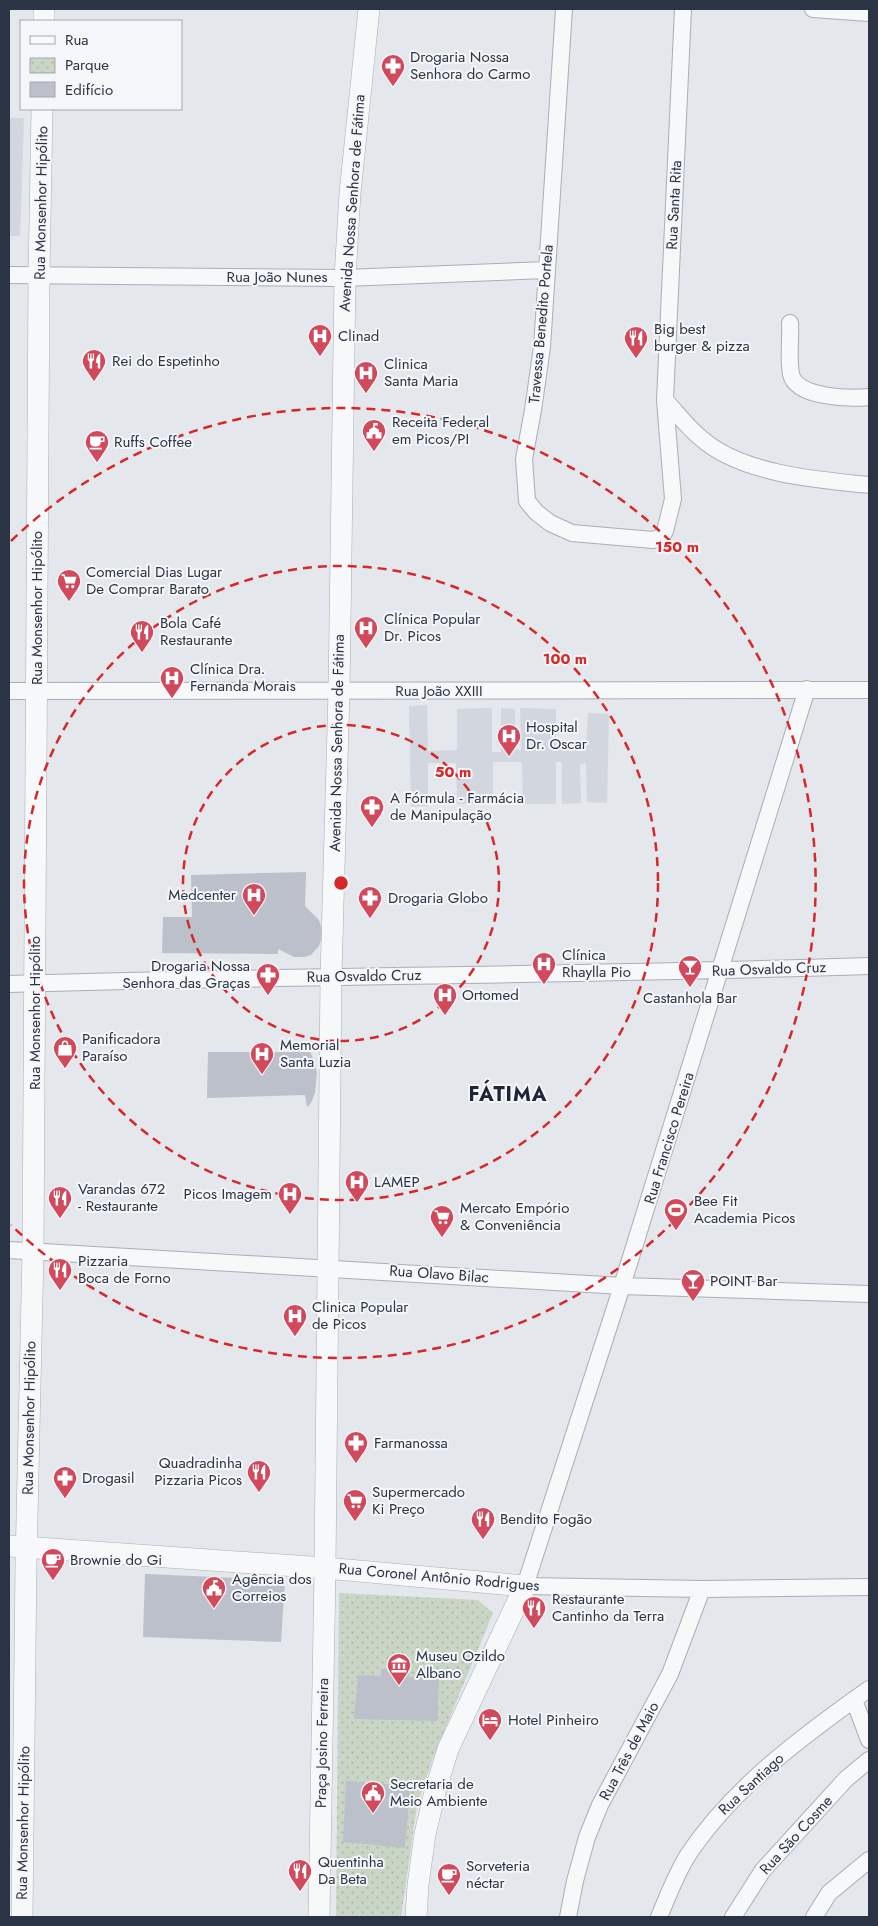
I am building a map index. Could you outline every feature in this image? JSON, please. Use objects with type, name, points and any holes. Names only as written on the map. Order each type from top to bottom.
[{"type":"street","name":"Avenida Nossa Senhora de Fátima","points":[[325,1568],[331,976],[339,691],[345,278],[352,174],[369,9]]},
{"type":"street","name":"Travessa Benedito Portela","points":[[564,9],[542,347],[524,459],[527,501],[536,512],[550,523],[572,534],[653,540]]},
{"type":"street","name":"Rua Santa Rita","points":[[653,540],[661,537],[665,531],[673,499],[665,400],[683,9]]},
{"type":"street","points":[[813,9],[869,12]]},
{"type":"street","name":"Rua Monsenhor Hipólito","points":[[22,1917],[17,1546],[33,1252],[39,275],[42,110]]},
{"type":"street","name":"Rua João Nunes","points":[[9,275],[345,278],[546,270]]},
{"type":"street","points":[[790,323],[792,375],[799,387],[811,392],[847,398],[869,397]]},
{"type":"street","points":[[665,400],[702,440],[725,455],[785,474],[869,485]]},
{"type":"street","name":"Rua Francisco Pereira","points":[[525,1586],[622,1286],[807,689]]},
{"type":"street","name":"Rua João XXIII","points":[[9,691],[869,690]]},
{"type":"street","name":"Rua Osvaldo Cruz","points":[[9,984],[869,966]]},
{"type":"street","name":"Rua Olavo Bilac","points":[[9,1250],[328,1267],[622,1286],[869,1294]]},
{"type":"street","name":"Rua Coronel Antônio Rodrigues","points":[[17,1546],[325,1568],[525,1586],[702,1589],[869,1587]]},
{"type":"street","name":"Praça Josino Ferreira","points":[[319,1917],[325,1568]]},
{"type":"street","points":[[416,1917],[425,1834],[448,1749],[525,1586]]},
{"type":"street","name":"Rua Três de Maio","points":[[568,1917],[575,1881],[587,1837],[600,1804],[670,1674],[702,1589]]},
{"type":"street","name":"Rua Santiago","points":[[660,1917],[688,1856],[724,1807],[797,1742],[846,1704],[869,1689]]},
{"type":"street","points":[[854,1700],[869,1740]]},
{"type":"street","name":"Rua São Cosme","points":[[733,1917],[763,1870],[846,1779],[869,1760]]},
{"type":"street","points":[[814,1917],[828,1893],[869,1860]]},
{"type":"shaded area","points":[[9,118],[24,118],[20,236],[9,236]]},
{"type":"shaded area","name":"Hospital Dr. Oscar","points":[[427,705],[428,751],[457,750],[457,709],[492,708],[492,752],[501,752],[501,708],[515,709],[515,750],[521,750],[520,708],[556,709],[556,748],[586,748],[588,713],[609,714],[607,803],[587,802],[586,763],[580,764],[581,803],[562,804],[562,762],[556,762],[556,804],[523,804],[522,762],[493,762],[493,803],[457,804],[456,763],[428,763],[428,806],[411,807],[409,706]]},
{"type":"green space","points":[[339,1593],[478,1600],[493,1613],[433,1758],[417,1806],[401,1917],[336,1917]]},
{"type":"building","name":"Medcenter","points":[[306,872],[305,906],[319,920],[323,934],[319,946],[311,955],[294,957],[278,949],[278,954],[162,953],[163,917],[192,917],[191,875]]},
{"type":"building","name":"Memorial Santa Luzia","points":[[300,1044],[311,1053],[317,1072],[315,1093],[307,1107],[305,1095],[207,1098],[208,1052],[291,1052],[292,1048]]},
{"type":"building","name":"Agência dos Correios","points":[[145,1574],[285,1580],[281,1642],[143,1637]]},
{"type":"building","points":[[381,1669],[409,1669],[409,1677],[439,1679],[437,1721],[354,1719],[358,1675],[381,1676]]},
{"type":"building","points":[[346,1781],[410,1786],[405,1848],[343,1842]]},
{"type":"place","name":"Drogaria Nossa Senhora do Carmo","points":[[393,87]]},
{"type":"place","name":"Clinad","points":[[320,357]]},
{"type":"place","name":"Big best burger & pizza","points":[[636,359]]},
{"type":"place","name":"Rei do Espetinho","points":[[94,382]]},
{"type":"place","name":"Clinica Santa Maria","points":[[366,394]]},
{"type":"place","name":"Receita Federal em Picos/PI","points":[[374,452]]},
{"type":"place","name":"Ruffs Coffee","points":[[97,463]]},
{"type":"place","name":"Comercial Dias Lugar De Comprar Barato","points":[[69,602]]},
{"type":"place","name":"Clínica Popular Dr. Picos","points":[[366,649]]},
{"type":"place","name":"Bola Café Restaurante","points":[[142,653]]},
{"type":"place","name":"Clínica Dra. Fernanda Morais","points":[[172,699]]},
{"type":"place","name":"Hospital Dr. Oscar","points":[[509,757]]},
{"type":"place","name":"A Fórmula - Farmácia de Manipulação","points":[[372,828]]},
{"type":"place","name":"Medcenter","points":[[254,916]]},
{"type":"place","name":"Drogaria Globo","points":[[370,919]]},
{"type":"place","name":"Clínica Rhaylla Pio","points":[[544,985]]},
{"type":"place","name":"Castanhola Bar","points":[[690,988]]},
{"type":"place","name":"Drogaria Nossa Senhora das Graças","points":[[268,996]]},
{"type":"place","name":"Ortomed","points":[[445,1016]]},
{"type":"place","name":"Panificadora Paraíso","points":[[65,1069]]},
{"type":"place","name":"Memorial Santa Luzia","points":[[262,1075]]},
{"type":"place","name":"LAMEP","points":[[357,1203]]},
{"type":"place","name":"Picos Imagem","points":[[290,1215]]},
{"type":"place","name":"Varandas 672 - Restaurante","points":[[60,1219]]},
{"type":"place","name":"Bee Fit Academia Picos","points":[[676,1231]]},
{"type":"place","name":"Mercato Empório & Conveniência","points":[[442,1238]]},
{"type":"place","name":"Pizzaria Boca de Forno","points":[[60,1291]]},
{"type":"place","name":"POINT Bar","points":[[693,1302]]},
{"type":"place","name":"Clinica Popular de Picos","points":[[295,1337]]},
{"type":"place","name":"Farmanossa","points":[[356,1464]]},
{"type":"place","name":"Quadradinha Pizzaria Picos","points":[[259,1493]]},
{"type":"place","name":"Drogasil","points":[[65,1499]]},
{"type":"place","name":"Supermercado Ki Preço","points":[[355,1522]]},
{"type":"place","name":"Bendito Fogão","points":[[483,1540]]},
{"type":"place","name":"Brownie do Gi","points":[[53,1581]]},
{"type":"place","name":"Agência dos Correios","points":[[214,1609]]},
{"type":"place","name":"Restaurante Cantinho da Terra","points":[[534,1629]]},
{"type":"place","name":"Museu Ozildo Albano","points":[[399,1686]]},
{"type":"place","name":"Hotel Pinheiro","points":[[490,1741]]},
{"type":"place","name":"Secretaria de Meio Ambiente","points":[[373,1814]]},
{"type":"place","name":"Quentinha Da Beta","points":[[300,1892]]},
{"type":"place","name":"Sorveteria néctar","points":[[449,1896]]},
{"type":"district","name":"FÁTIMA","points":[[508,1094]]}]
